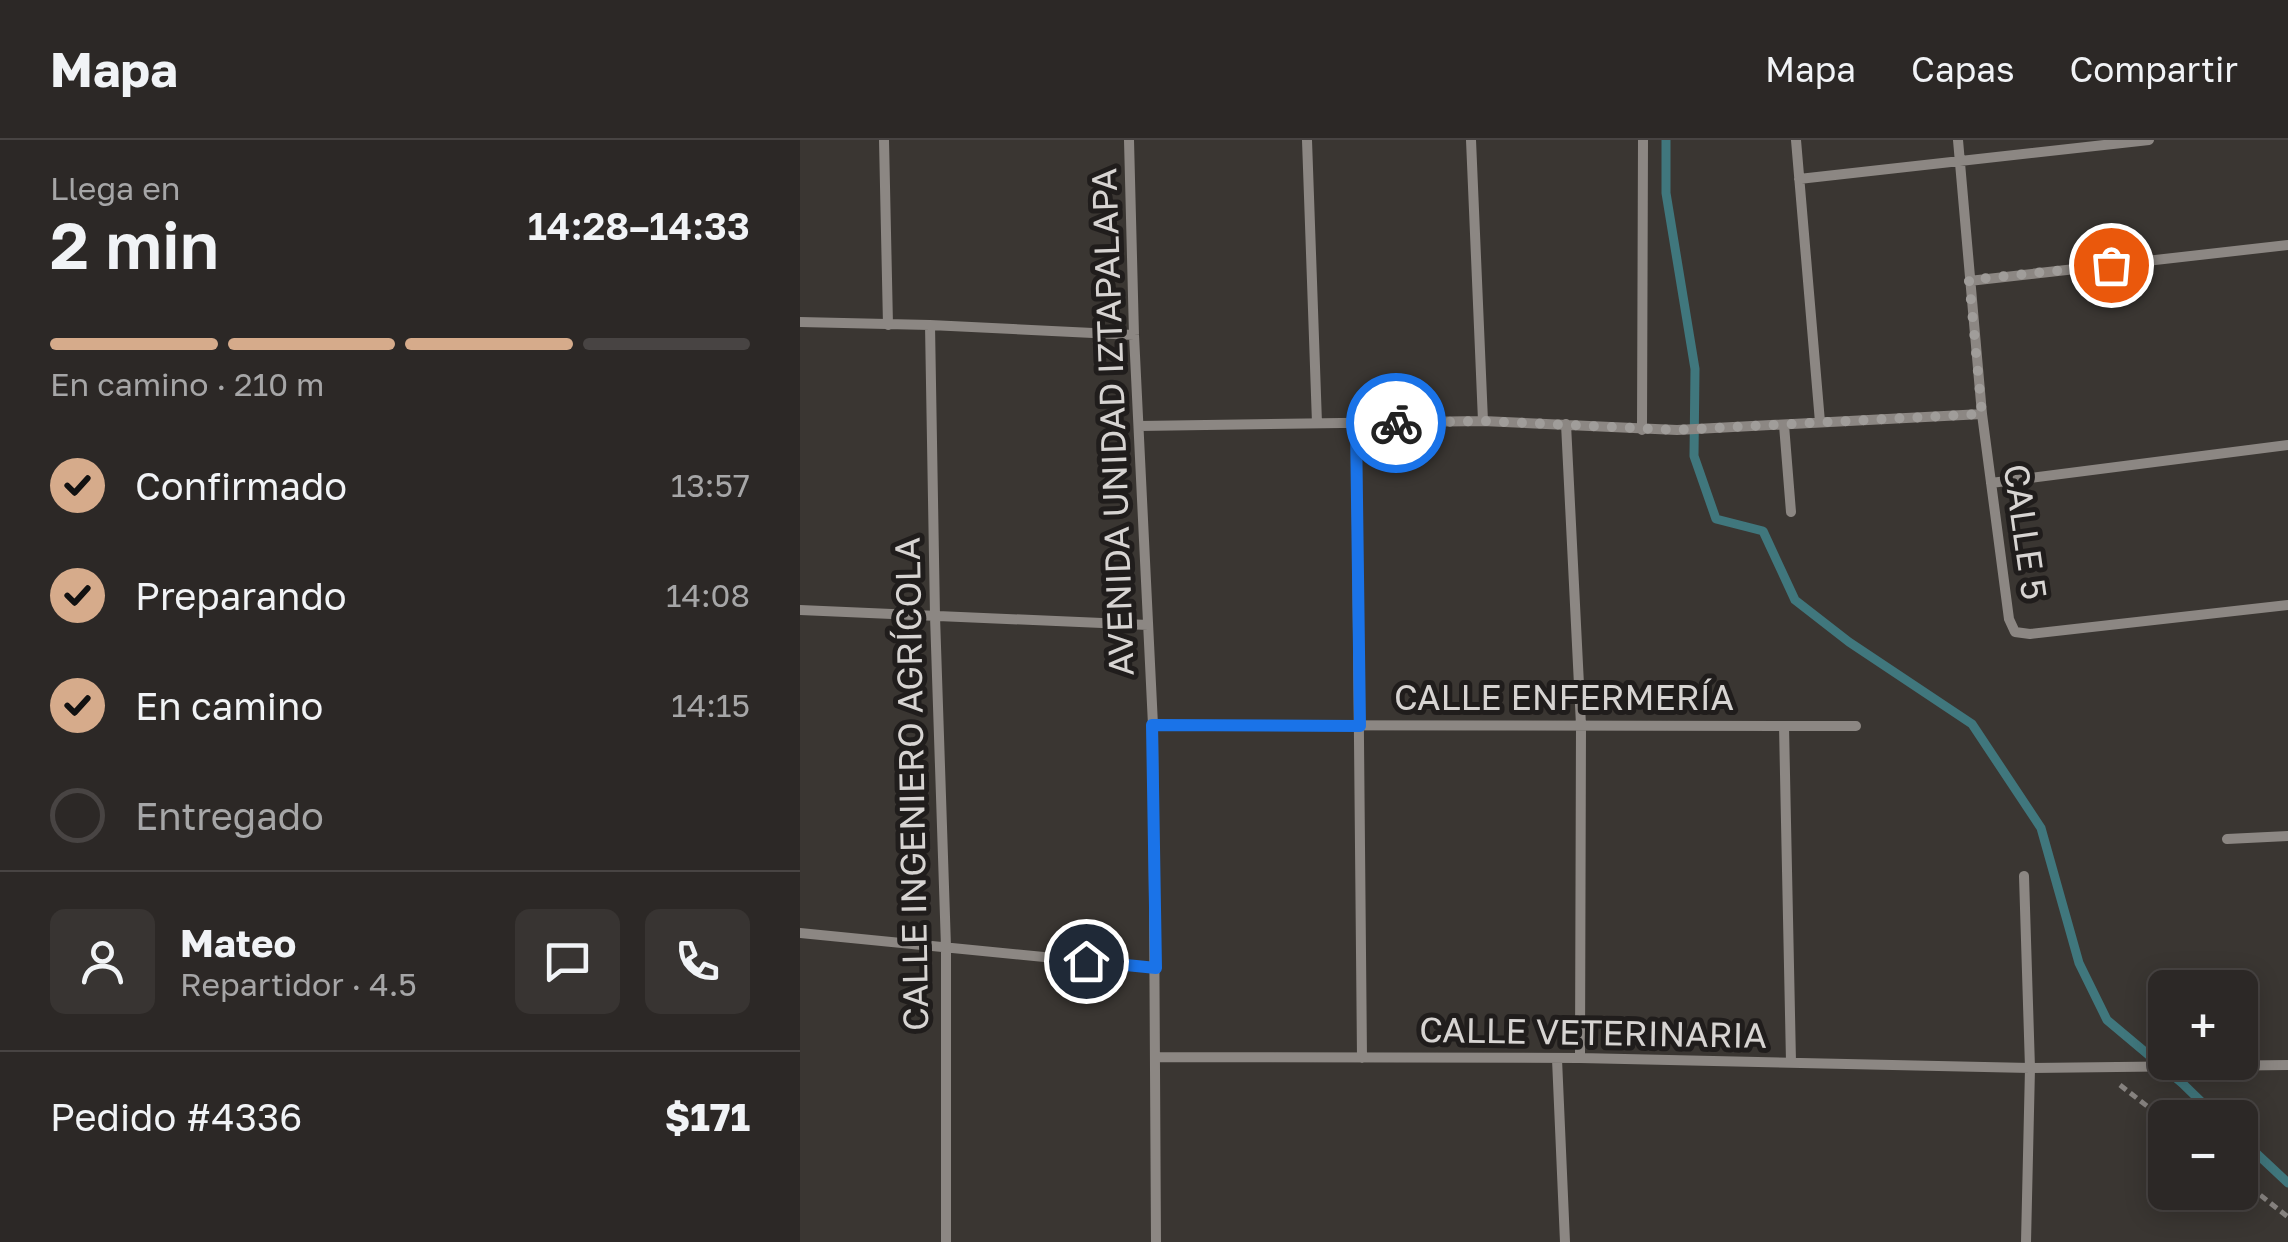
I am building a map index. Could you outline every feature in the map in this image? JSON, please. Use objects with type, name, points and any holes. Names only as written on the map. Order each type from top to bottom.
[{"type":"street","points":[[884,140],[888,325]]},
{"type":"street","name":"AVENIDA UNIDAD IZTAPALAPA","points":[[1129,140],[1152,725],[1156,1242]]},
{"type":"street","points":[[1306,140],[1317,422]]},
{"type":"street","points":[[1471,140],[1484,421]]},
{"type":"street","points":[[1642,430],[1643,140]]},
{"type":"street","points":[[1796,140],[1820,422]]},
{"type":"street","name":"CALLE 5","points":[[1958,140],[1982,414],[2008,618],[2014,632],[2030,634],[2288,605]]},
{"type":"street","points":[[1800,179],[2149,140]]},
{"type":"street","points":[[1969,280],[2288,245]]},
{"type":"street","points":[[800,322],[1134,335]]},
{"type":"street","name":"CALLE INGENIERO AGRÍCOLA","points":[[930,325],[946,947],[946,1242]]},
{"type":"street","points":[[1139,426],[1484,421],[1676,430],[1982,414]]},
{"type":"street","points":[[1356,424],[1362,1058]]},
{"type":"street","points":[[1566,424],[1581,726],[1580,1058]]},
{"type":"street","points":[[1784,425],[1791,512]]},
{"type":"street","points":[[1991,483],[2288,445]]},
{"type":"street","points":[[800,610],[1148,625]]},
{"type":"street","name":"CALLE ENFERMERÍA","points":[[1152,725],[1856,726]]},
{"type":"street","points":[[1784,726],[1791,1062]]},
{"type":"street","points":[[2227,839],[2288,836]]},
{"type":"street","points":[[2024,876],[2030,1068],[2026,1242]]},
{"type":"street","points":[[800,933],[1156,968]]},
{"type":"street","name":"CALLE VETERINARIA","points":[[1156,1057],[1580,1058],[2030,1068],[2288,1065]]},
{"type":"street","points":[[1557,1060],[1565,1242]]},
{"type":"path","points":[[2099,1068],[2148,1107]]},
{"type":"path","points":[[2258,1193],[2288,1216]]},
{"type":"waterway","points":[[1666,140],[1666,193],[1695,369],[1694,456],[1716,519],[1763,531],[1795,600],[1849,642],[1972,724],[2041,828],[2079,963],[2107,1020],[2199,1100]]},
{"type":"waterway","points":[[2258,1155],[2288,1183]]},
{"type":"way so far","points":[[1396,423],[1484,421],[1676,430],[1982,414],[1969,280],[2111,265]]},
{"type":"route","points":[[1086,961],[1156,968],[1152,725],[1360,726],[1356,424],[1396,423]]}]
